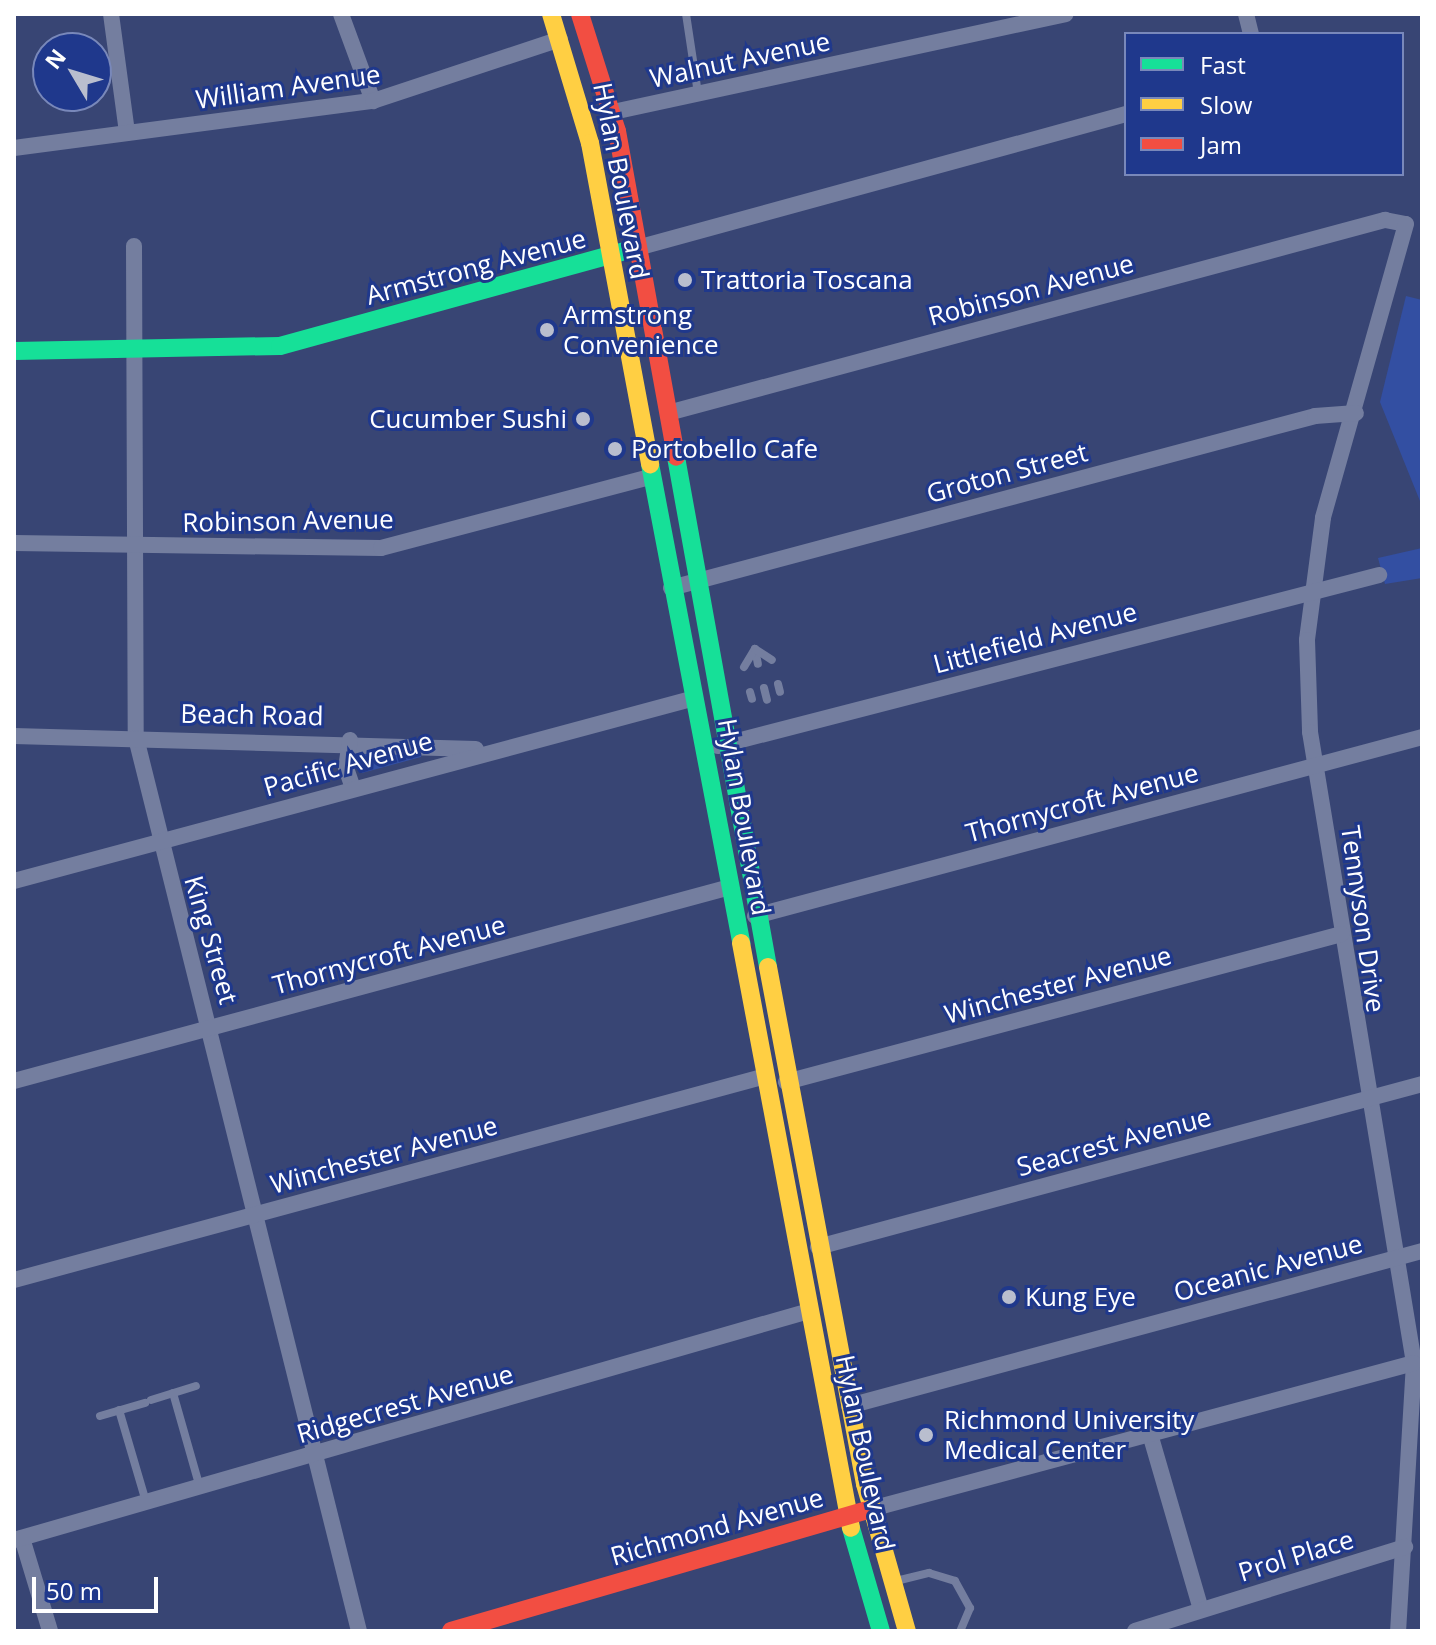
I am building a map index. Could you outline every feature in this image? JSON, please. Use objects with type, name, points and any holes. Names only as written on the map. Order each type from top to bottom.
[{"type":"main road","name":"Hylan Boulevard","points":[[551,14],[586,124],[650,477],[705,749],[849,1516],[881,1631]]},
{"type":"main road","name":"Hylan Boulevard","points":[[580,14],[613,112],[786,1082],[871,1509],[907,1631]]},
{"type":"main road","name":"Armstrong Avenue","points":[[14,351],[137,353],[280,346],[637,248]]},
{"type":"main road","name":"Richmond Avenue","points":[[451,1631],[871,1509]]},
{"type":"street","points":[[111,14],[127,133]]},
{"type":"street","points":[[341,14],[373,101]]},
{"type":"street","name":"Walnut Avenue","points":[[613,112],[1066,14]]},
{"type":"street","name":"William Avenue","points":[[14,148],[373,101],[560,39]]},
{"type":"street","name":"Armstrong Avenue","points":[[637,248],[1124,115]]},
{"type":"street","name":"Robinson Avenue","points":[[668,413],[1385,220],[1406,224]]},
{"type":"street","name":"Tennyson Drive","points":[[1398,1631],[1414,1363],[1365,1099],[1307,688],[1310,593],[1323,518],[1356,413],[1406,224]]},
{"type":"street","name":"King Street","points":[[134,246],[137,353],[136,738],[159,842],[258,1214],[359,1631]]},
{"type":"street","name":"Groton Street","points":[[671,588],[1315,416],[1356,413]]},
{"type":"street","name":"Robinson Avenue","points":[[14,543],[381,548],[650,477]]},
{"type":"street","name":"Littlefield Avenue","points":[[705,749],[1379,575]]},
{"type":"street","name":"Pacific Avenue","points":[[14,881],[489,750],[695,698]]},
{"type":"street","name":"Beach Road","points":[[14,736],[350,740],[489,750]]},
{"type":"street","name":"Thornycroft Avenue","points":[[755,916],[1422,737]]},
{"type":"street","points":[[350,740],[346,768],[353,788]]},
{"type":"street","name":"Thornycroft Avenue","points":[[14,1081],[730,887]]},
{"type":"street","name":"Winchester Avenue","points":[[786,1082],[1342,934]]},
{"type":"street","name":"Winchester Avenue","points":[[14,1280],[766,1076]]},
{"type":"street","name":"Seacrest Avenue","points":[[818,1247],[1422,1084]]},
{"type":"street","name":"Oceanic Avenue","points":[[849,1406],[1422,1251]]},
{"type":"street","name":"Ridgecrest Avenue","points":[[18,1539],[201,1489],[809,1311]]},
{"type":"street","name":"Richmond Avenue","points":[[871,1509],[1414,1363]]},
{"type":"street","points":[[1150,1434],[1201,1610]]},
{"type":"street","points":[[18,1539],[50,1631]]},
{"type":"street","name":"Prol Place","points":[[1135,1631],[1405,1547]]},
{"type":"lane","points":[[686,14],[698,94]]},
{"type":"lane","points":[[755,649],[772,660]]},
{"type":"lane","points":[[755,649],[758,664]]},
{"type":"lane","points":[[744,667],[755,649]]},
{"type":"lane","points":[[764,688],[767,700]]},
{"type":"lane","points":[[100,1416],[196,1386]]},
{"type":"lane","points":[[173,1393],[201,1489]]},
{"type":"lane","points":[[119,1410],[146,1504]]},
{"type":"lane","points":[[892,1582],[929,1573],[955,1581],[970,1608],[960,1631]]},
{"type":"shaded area","points":[[1406,296],[1422,300],[1422,506],[1380,402]]},
{"type":"shaded area","points":[[1422,548],[1422,578],[1385,584],[1378,558]]},
{"type":"shaded area","points":[[359,754],[421,755],[421,757],[362,773]]},
{"type":"traffic: fast","points":[[14,351],[280,346],[637,248]]},
{"type":"traffic: fast","points":[[676,457],[768,967]]},
{"type":"traffic: fast","points":[[650,464],[741,943]]},
{"type":"traffic: fast","points":[[851,1528],[881,1631]]},
{"type":"traffic: slow","points":[[551,14],[590,143],[650,464]]},
{"type":"traffic: slow","points":[[741,943],[851,1528]]},
{"type":"traffic: slow","points":[[768,967],[865,1484],[907,1631]]},
{"type":"traffic: jam","points":[[580,14],[617,131],[676,457]]},
{"type":"traffic: jam","points":[[451,1631],[865,1511]]},
{"type":"place","name":"Trattoria Toscana","points":[[685,280]]},
{"type":"place","name":"Armstrong Convenience","points":[[547,330]]},
{"type":"place","name":"Cucumber Sushi","points":[[583,419]]},
{"type":"place","name":"Portobello Cafe","points":[[615,449]]},
{"type":"place","name":"Kung Eye","points":[[1009,1297]]},
{"type":"place","name":"Richmond University Medical Center","points":[[926,1435]]}]
